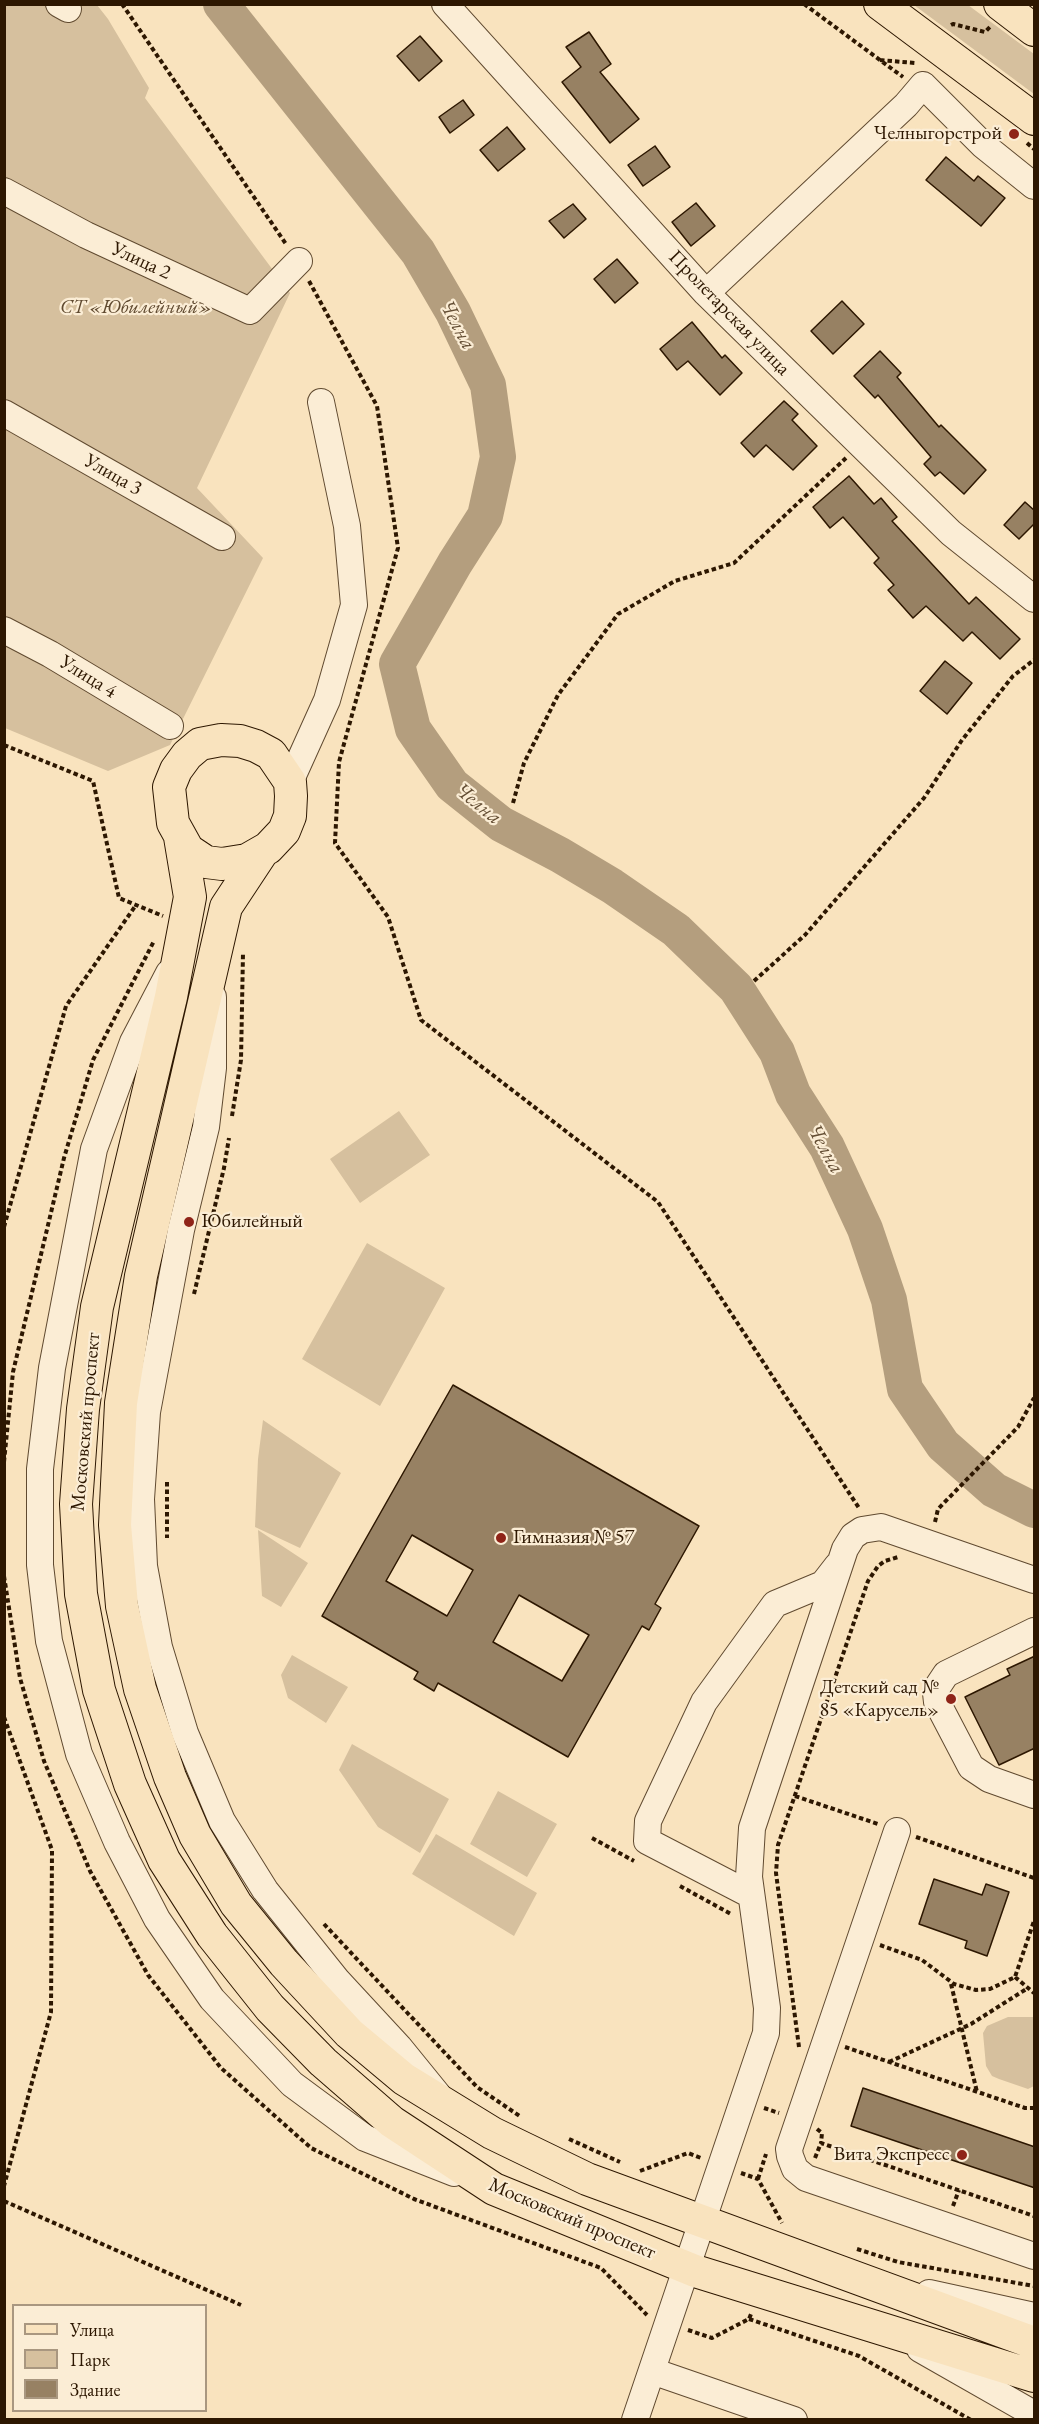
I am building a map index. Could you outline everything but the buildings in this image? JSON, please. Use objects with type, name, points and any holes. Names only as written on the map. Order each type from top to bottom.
[{"type":"main road","points":[[880,4],[1035,119]]},
{"type":"main road","points":[[997,14],[1035,30]]},
{"type":"main road","name":"Московский проспект","points":[[263,851],[247,860],[222,864],[206,862],[188,850],[180,837],[172,823],[169,787],[186,755],[200,744],[221,740],[240,741],[271,754],[290,782],[290,816],[284,831],[263,851],[226,907],[141,1276],[121,1403],[115,1525],[122,1606],[140,1689],[170,1777],[195,1835],[237,1904],[284,1963],[349,2033],[404,2079],[492,2133],[587,2179],[703,2222],[779,2235],[1035,2343]]},
{"type":"main road","name":"Московский проспект","points":[[180,837],[190,897],[172,918],[179,955],[97,1307],[83,1409],[76,1504],[81,1594],[99,1690],[130,1784],[164,1860],[212,1935],[270,2008],[323,2062],[393,2122],[494,2189],[687,2268],[1035,2376]]},
{"type":"street","name":"Пролетарская улица","points":[[445,4],[706,293],[951,533],[1035,599]]},
{"type":"street","points":[[706,293],[906,105],[923,85],[983,146],[1035,186]]},
{"type":"street","name":"Улица 2","points":[[4,191],[86,235],[250,311],[298,261]]},
{"type":"street","points":[[290,782],[327,700],[354,605],[347,526],[321,402]]},
{"type":"street","name":"Улица 3","points":[[4,413],[222,537]]},
{"type":"street","name":"Улица 4","points":[[4,630],[50,654],[170,726]]},
{"type":"street","points":[[635,2420],[767,2025],[767,2008],[751,1895],[749,1857],[755,1814],[841,1561],[853,1536],[862,1530],[881,1527],[1035,1580]]},
{"type":"street","points":[[751,1895],[647,1841],[648,1821],[704,1701],[775,1604],[823,1584],[841,1561]]},
{"type":"street","points":[[1035,1631],[946,1674],[936,1693],[937,1702],[971,1767],[988,1779],[1035,1795]]},
{"type":"street","points":[[897,1831],[789,2149],[790,2156],[795,2169],[808,2178],[1035,2256]]},
{"type":"street","points":[[779,2235],[887,2284],[1035,2316]]},
{"type":"street","points":[[883,2328],[1035,2414]]},
{"type":"street","points":[[652,2370],[794,2420]]},
{"type":"path","points":[[804,4],[880,60],[915,85],[923,85],[917,64],[880,60]]},
{"type":"path","points":[[944,27],[953,24],[985,32],[997,14]]},
{"type":"path","points":[[513,803],[524,763],[558,695],[618,614],[675,581],[734,563],[860,445]]},
{"type":"path","points":[[754,981],[805,935],[924,798],[962,740],[1013,676],[1035,660]]},
{"type":"path","points":[[4,745],[93,781],[119,898],[172,918]]},
{"type":"path","points":[[335,843],[388,917],[421,1020],[658,1202],[872,1527]]},
{"type":"path","points":[[4,1227],[66,1006],[136,905]]},
{"type":"path","points":[[221,929],[243,936],[241,1060],[231,1125]]},
{"type":"path","points":[[191,1305],[224,1168],[229,1136]]},
{"type":"path","points":[[938,1509],[1018,1427],[1035,1398]]},
{"type":"path","points":[[166,1480],[167,1539]]},
{"type":"path","points":[[798,2054],[798,2026],[776,1864],[778,1845],[873,1572],[892,1558],[899,1557],[908,1560]]},
{"type":"path","points":[[4,1717],[52,1850],[51,2012],[4,2186]]},
{"type":"path","points":[[795,1796],[1035,1878]]},
{"type":"path","points":[[319,1919],[477,2087],[530,2123]]},
{"type":"path","points":[[861,1938],[922,1960],[951,1983],[976,1990],[990,1989],[1015,1977],[1032,1935],[1035,1921]]},
{"type":"path","points":[[1015,1977],[1035,1993]]},
{"type":"path","points":[[951,1983],[976,2092]]},
{"type":"path","points":[[889,2062],[962,2028],[1028,1988]]},
{"type":"path","points":[[826,2040],[976,2092],[1025,2108],[1035,2109]]},
{"type":"path","points":[[779,2116],[783,2103]]},
{"type":"path","points":[[560,2136],[640,2171],[688,2153],[758,2179]]},
{"type":"path","points":[[808,2178],[821,2143],[1035,2216]]},
{"type":"path","points":[[768,2148],[758,2179],[779,2235]]},
{"type":"path","points":[[4,2200],[241,2305]]},
{"type":"path","points":[[856,2248],[898,2262],[1035,2286]]},
{"type":"path","points":[[749,2319],[859,2356],[971,2420]]},
{"type":"green space","name":"СТ «Юбилейный»","points":[[4,5],[97,5],[108,19],[149,88],[145,98],[290,293],[197,488],[263,558],[170,745],[108,771],[5,728]]},
{"type":"green space","points":[[914,5],[968,5],[1034,54],[1034,94]]},
{"type":"green space","points":[[399,1111],[430,1155],[360,1203],[330,1159]]},
{"type":"green space","points":[[367,1243],[445,1288],[380,1406],[302,1359]]},
{"type":"green space","points":[[263,1420],[341,1473],[300,1548],[255,1527],[258,1459]]},
{"type":"green space","points":[[258,1530],[308,1563],[281,1607],[262,1596]]},
{"type":"green space","points":[[292,1655],[348,1687],[326,1723],[288,1698],[281,1675]]},
{"type":"green space","points":[[352,1744],[449,1799],[420,1853],[378,1827],[339,1770]]},
{"type":"green space","points":[[498,1791],[557,1824],[527,1877],[470,1844]]},
{"type":"green space","points":[[436,1834],[537,1893],[514,1936],[412,1874]]},
{"type":"green space","points":[[1008,2017],[1034,2017],[1034,2086],[1028,2089],[992,2076],[986,2066],[983,2033],[987,2026]]},
{"type":"waterway","name":"Челна","points":[[221,4],[418,252],[453,312],[488,385],[498,457],[485,516],[397,664],[413,729],[452,785],[501,824],[612,886],[676,930],[736,988],[777,1052],[793,1094],[827,1147],[865,1229],[889,1300],[905,1389],[943,1445],[994,1490],[1034,1510]]},
{"type":"place","name":"Челныгорстрой","points":[[1014,134]]},
{"type":"place","name":"Юбилейный","points":[[189,1222]]},
{"type":"place","name":"Гимназия № 57","points":[[501,1538]]},
{"type":"place","name":"Детский сад № 85 «Карусель»","points":[[951,1699]]},
{"type":"place","name":"Вита Экспресс","points":[[962,2155]]}]
